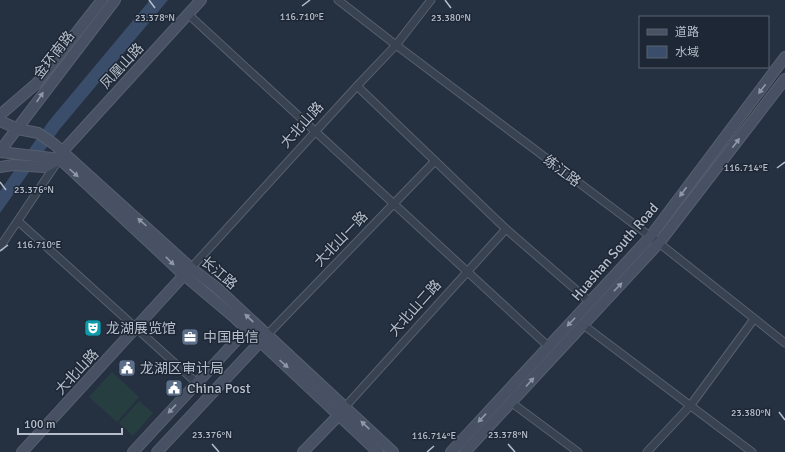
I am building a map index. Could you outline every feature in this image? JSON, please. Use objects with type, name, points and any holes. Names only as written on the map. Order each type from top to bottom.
[{"type":"street","points":[[0,115],[36,83],[102,0]]},
{"type":"street","name":"金环南路","points":[[7,142],[44,90],[114,0]]},
{"type":"street","name":"凤凰山路","points":[[61,155],[202,0]]},
{"type":"street","name":"练江路","points":[[338,0],[396,46],[659,243],[785,343]]},
{"type":"street","name":"大北山路","points":[[22,452],[356,86],[396,46],[431,0]]},
{"type":"street","points":[[188,15],[548,346]]},
{"type":"street","name":"Huashan South Road","points":[[451,452],[650,237],[785,57]]},
{"type":"street","name":"Huashan South Road","points":[[465,452],[512,403],[582,324],[659,243],[785,79]]},
{"type":"street","points":[[356,86],[506,228],[590,302]]},
{"type":"street","points":[[0,121],[7,142],[24,155],[43,162]]},
{"type":"street","name":"长江路","points":[[7,142],[38,133],[54,144],[61,155],[188,271],[246,330],[263,339]]},
{"type":"street","points":[[0,167],[43,162],[61,155]]},
{"type":"street","points":[[0,247],[61,155]]},
{"type":"street","name":"大北山一路","points":[[156,452],[435,161]]},
{"type":"street","points":[[18,221],[137,327],[210,395]]},
{"type":"street","name":"大北山二路","points":[[303,452],[342,411],[506,228]]},
{"type":"street","name":"长江路","points":[[188,271],[217,288],[263,339],[342,411],[393,452]]},
{"type":"street","points":[[647,452],[690,406],[754,319]]},
{"type":"street","points":[[582,324],[752,452]]},
{"type":"street","points":[[133,452],[246,330]]},
{"type":"street","points":[[512,403],[578,452]]},
{"type":"street","name":"长江路","points":[[342,411],[378,452]]},
{"type":"green space","points":[[112,372],[139,397],[117,422],[89,397]]},
{"type":"green space","points":[[139,401],[153,413],[133,436],[119,423]]},
{"type":"water","points":[[150,0],[168,0],[59,130],[0,213],[0,191],[49,121]]},
{"type":"place","name":"龙湖展览馆","points":[[93,328]]},
{"type":"place","name":"中国电信","points":[[190,337]]},
{"type":"place","name":"龙湖区审计局","points":[[127,368]]},
{"type":"place","name":"China Post","points":[[174,388]]}]
